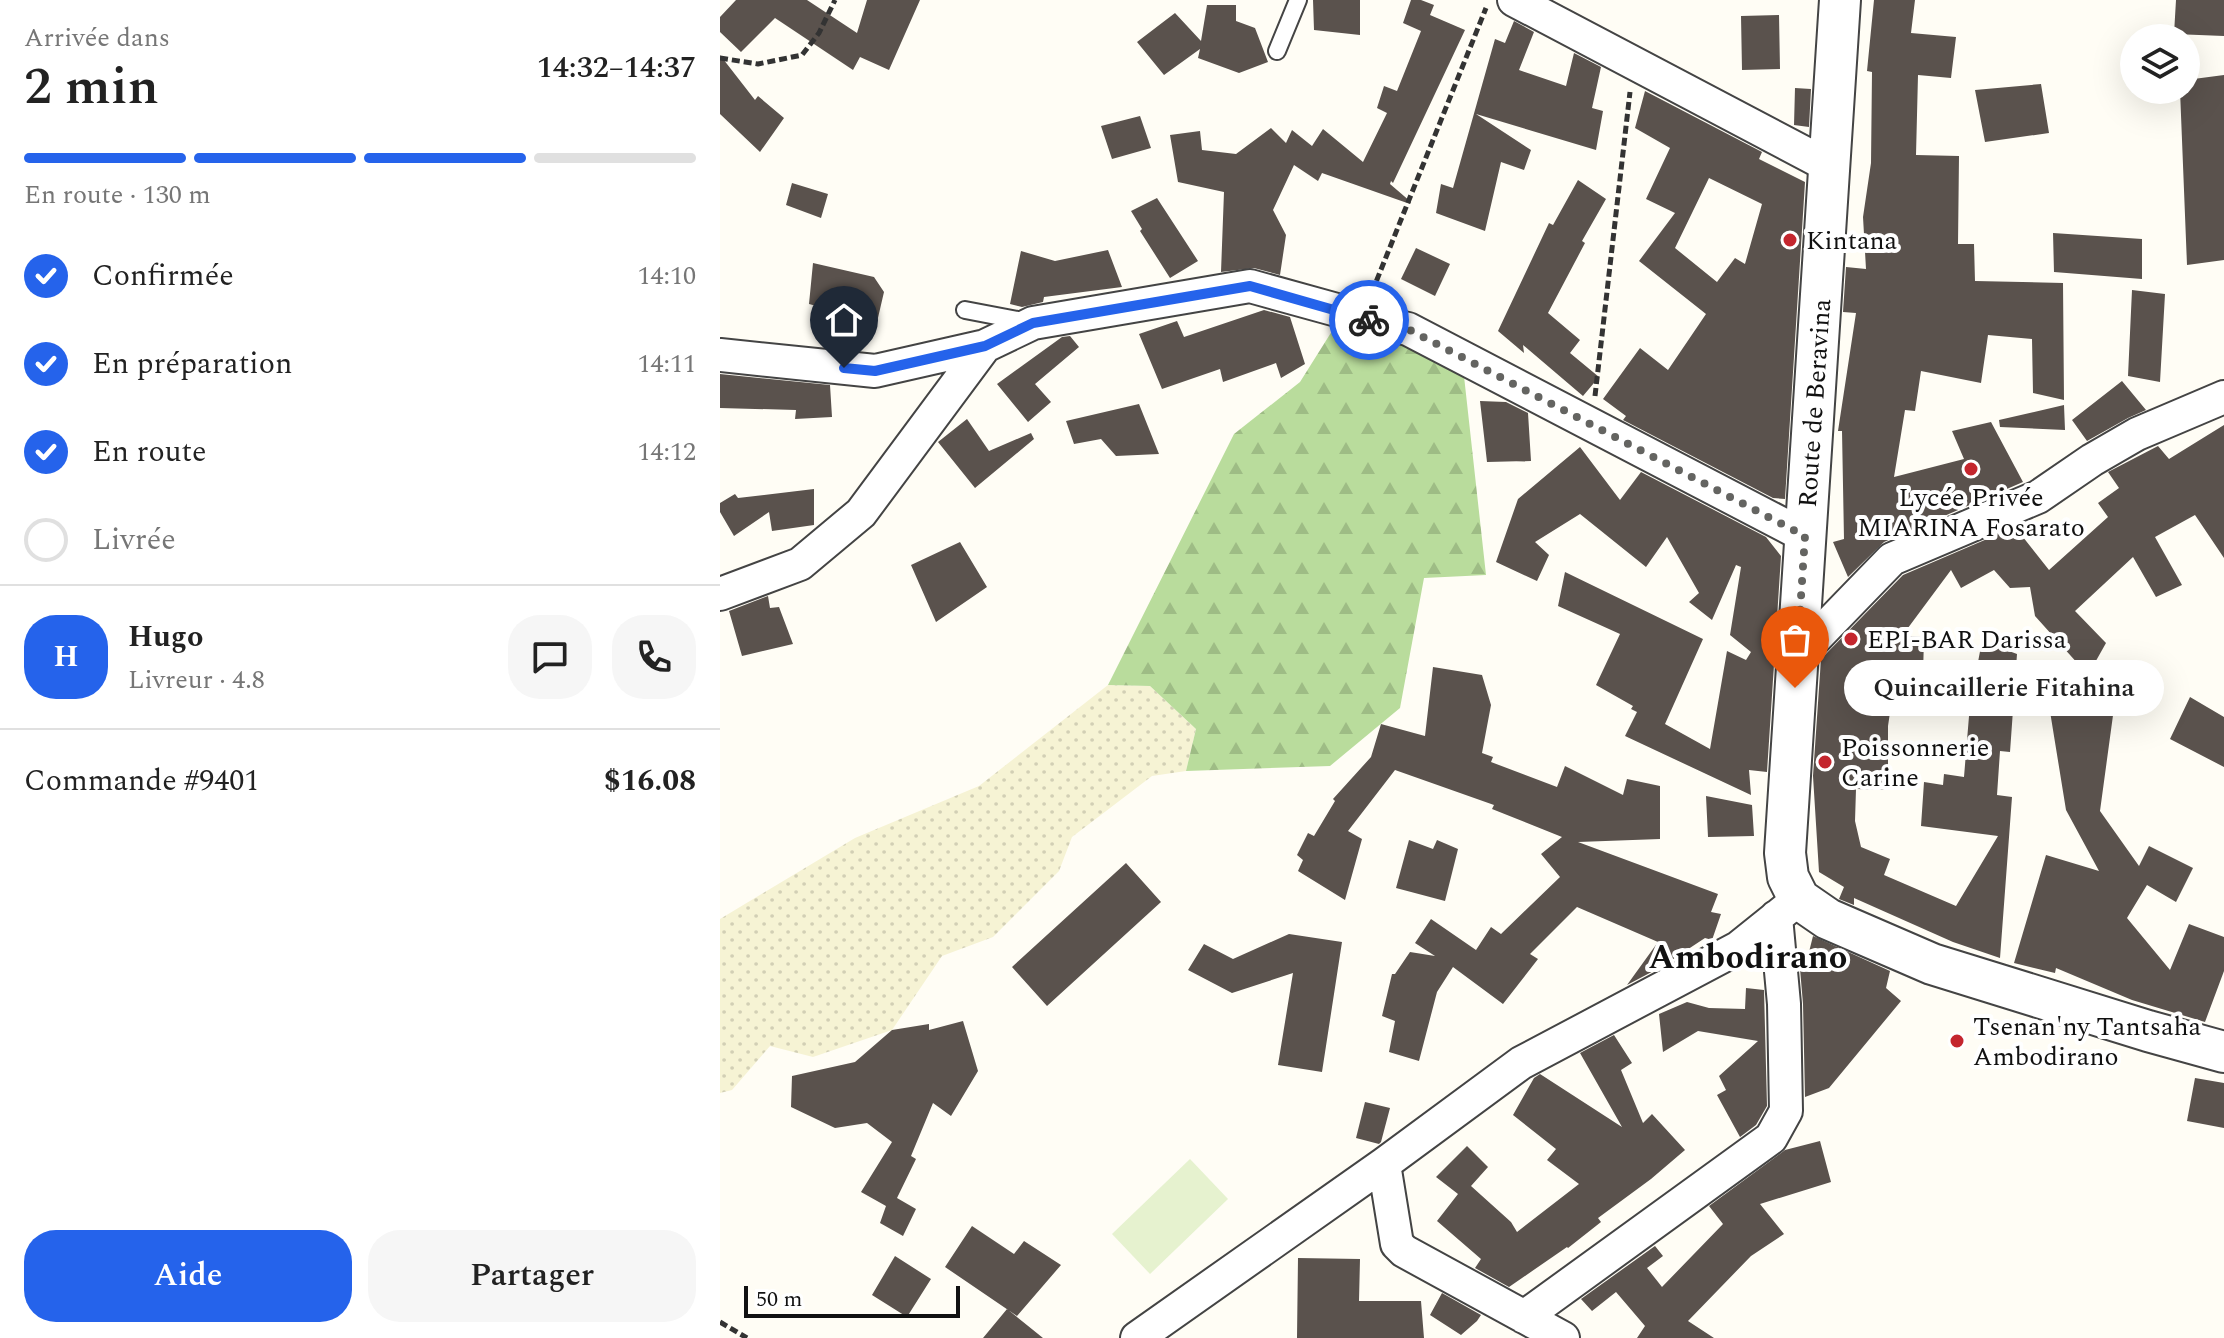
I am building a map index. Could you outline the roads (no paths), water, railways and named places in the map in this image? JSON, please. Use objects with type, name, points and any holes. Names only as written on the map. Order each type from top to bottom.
[{"type":"street","points":[[1514,0],[1829,166]]},
{"type":"street","name":"Route de Beravina","points":[[1787,908],[1785,853],[1840,0]]},
{"type":"street","points":[[720,355],[875,371],[985,346],[1033,323],[1250,286],[1362,319],[1408,329],[1805,536]]},
{"type":"street","points":[[720,594],[800,564],[861,513],[985,346]]},
{"type":"street","points":[[1797,657],[1892,559],[2038,497],[2137,434],[2224,397]]},
{"type":"street","points":[[1787,908],[1828,919],[1932,964],[2224,1052]]},
{"type":"street","points":[[1137,1338],[1521,1063],[1738,948],[1787,908]]},
{"type":"street","points":[[1524,1317],[1771,1138],[1786,1111],[1784,1004],[1787,908]]},
{"type":"street","points":[[1384,1164],[1397,1244],[1404,1251],[1563,1338]]},
{"type":"lane","points":[[1277,51],[1298,0]]},
{"type":"lane","points":[[965,310],[1033,323]]},
{"type":"place","name":"Kintana","points":[[1790,240]]},
{"type":"place","name":"Lycée Privée MIARINA Fosarato","points":[[1971,469]]},
{"type":"place","name":"EPI-BAR Darissa","points":[[1851,639]]},
{"type":"place","name":"Quincaillerie Fitahina","points":[[1795,688]]},
{"type":"place","name":"Poissonnerie Carine","points":[[1825,762]]},
{"type":"place","name":"Tsenan'ny Tantsaha Ambodirano","points":[[1957,1041]]},
{"type":"district","name":"Ambodirano","points":[[1748,956]]}]
